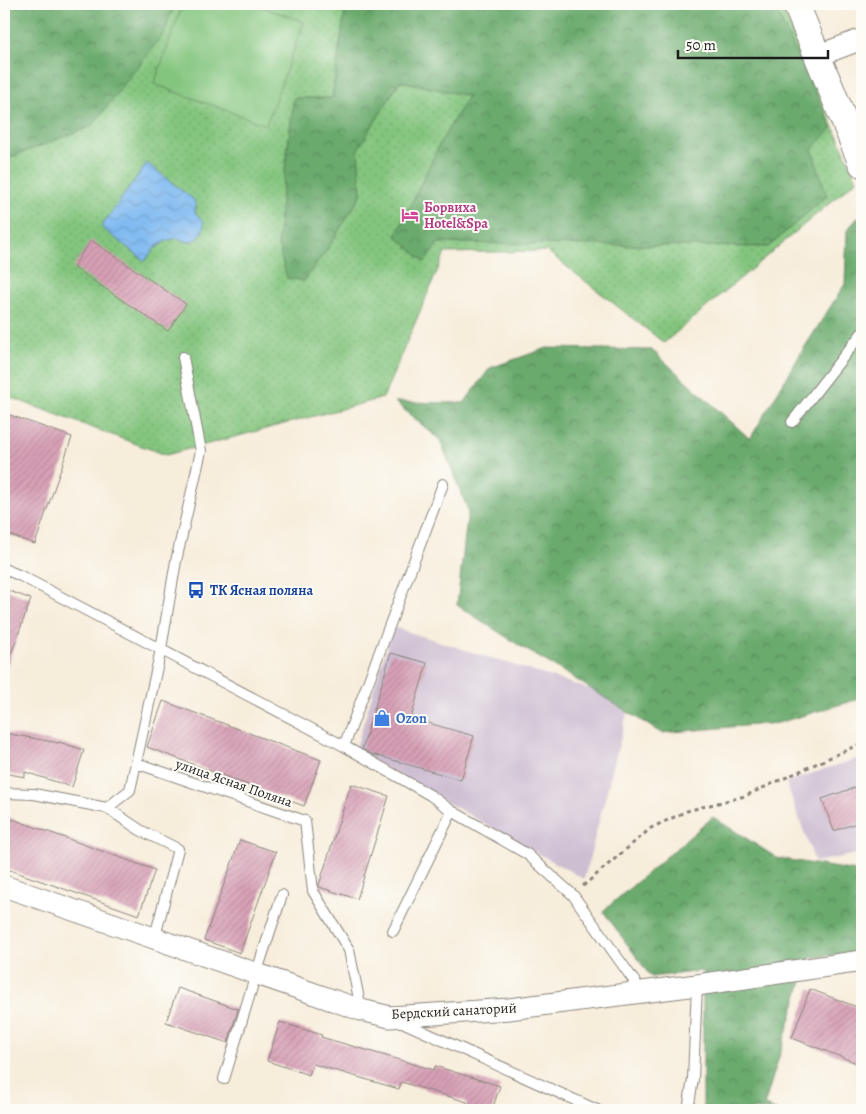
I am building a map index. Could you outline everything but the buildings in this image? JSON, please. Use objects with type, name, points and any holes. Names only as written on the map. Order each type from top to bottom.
[{"type":"street","points":[[796,4],[862,164]]},
{"type":"street","points":[[817,56],[862,39]]},
{"type":"street","name":"Бердский санаторий","points":[[4,886],[154,940],[361,1010],[390,1017],[509,1009],[697,985],[862,961]]},
{"type":"lane","points":[[792,422],[862,333]]},
{"type":"lane","points":[[107,808],[130,790],[161,649],[176,561],[201,451],[183,357]]},
{"type":"lane","points":[[344,746],[443,484]]},
{"type":"lane","points":[[4,569],[21,576],[344,746],[430,795],[452,811],[527,854],[573,895],[642,992]]},
{"type":"lane","name":"улица Ясная Поляна","points":[[136,763],[305,821],[313,891],[349,950],[361,1010]]},
{"type":"lane","points":[[4,792],[34,794],[107,808],[140,830],[178,849],[154,940]]},
{"type":"lane","points":[[393,931],[452,811]]},
{"type":"lane","points":[[224,1079],[282,895]]},
{"type":"lane","points":[[688,1110],[693,1079],[697,985]]},
{"type":"lane","points":[[390,1017],[598,1110]]},
{"type":"path","points":[[573,895],[651,828],[687,811],[745,796],[862,743]]},
{"type":"shaded area","points":[[393,627],[630,702],[584,879],[355,751]]},
{"type":"shaded area","points":[[862,757],[862,853],[815,862],[786,782]]},
{"type":"green space","name":"Борвиха Hotel&Spa","points":[[4,4],[780,4],[857,180],[664,343],[547,251],[445,253],[383,398],[166,455],[4,395]]},
{"type":"green space","points":[[4,4],[174,4],[164,33],[92,126],[4,160]]},
{"type":"green space","points":[[183,4],[254,4],[304,22],[266,125],[154,84]]},
{"type":"green space","points":[[346,4],[773,4],[832,128],[812,150],[827,196],[768,247],[438,243],[425,262],[396,236],[440,143],[468,96],[400,81],[358,149],[361,195],[327,250],[304,281],[287,278],[278,245],[281,200],[294,98],[332,98]]},
{"type":"green space","points":[[862,213],[862,698],[778,723],[661,733],[457,605],[468,510],[440,440],[395,402],[464,403],[490,368],[547,348],[652,350],[750,439],[804,348],[845,284],[847,230]]},
{"type":"green space","points":[[713,817],[777,858],[862,872],[862,951],[809,958],[764,1106],[777,1110],[703,1110],[703,971],[651,977],[603,911]]},
{"type":"water","points":[[147,163],[194,200],[195,212],[203,221],[204,227],[199,238],[188,242],[177,238],[166,241],[154,249],[145,261],[101,227]]},
{"type":"place","name":"Борвиха Hotel&Spa","points":[[410,215]]},
{"type":"place","name":"ТК Ясная поляна","points":[[196,590]]},
{"type":"place","name":"Ozon","points":[[382,718]]}]
